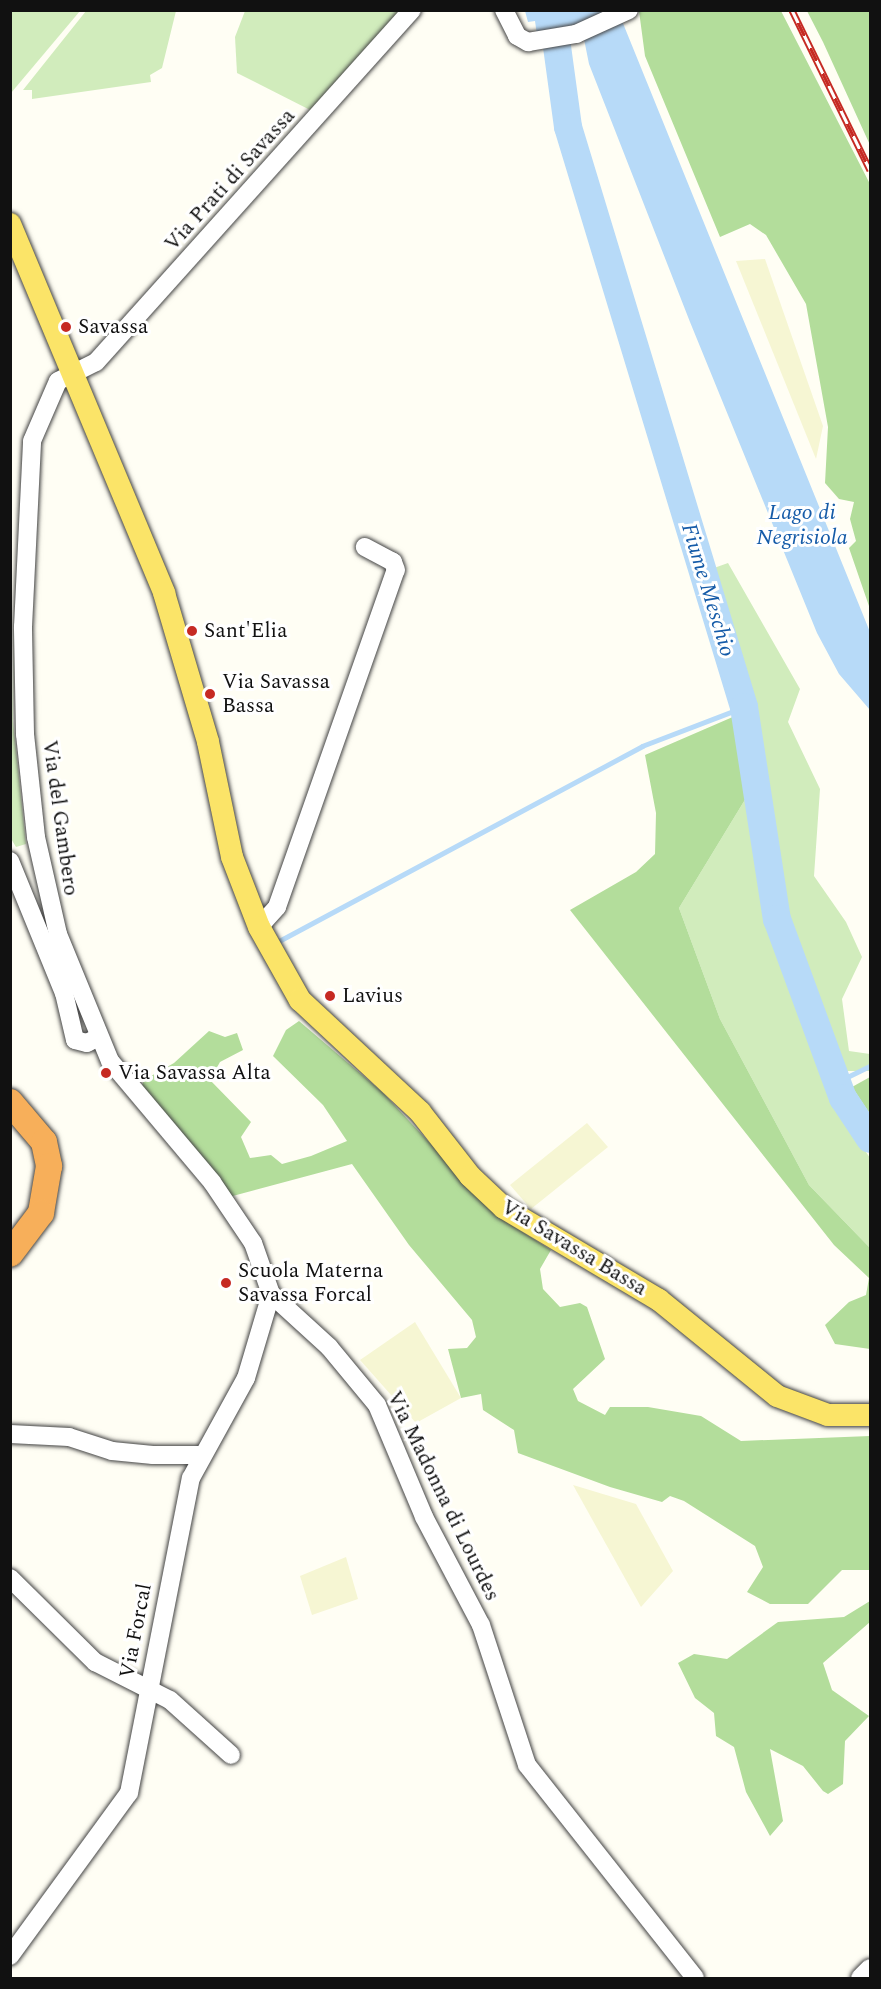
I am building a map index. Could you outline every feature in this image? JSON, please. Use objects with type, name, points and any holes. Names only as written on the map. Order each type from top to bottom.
[{"type":"highway","points":[[10,1102],[44,1142],[49,1166],[41,1214],[10,1254]]},
{"type":"main road","name":"Via Savassa Bassa","points":[[10,224],[76,373],[164,593],[208,742],[232,856],[259,927],[300,1000],[420,1112],[470,1176],[504,1208],[659,1300],[777,1396],[828,1415],[870,1415]]},
{"type":"street","name":"Via Prati di Savassa","points":[[76,373],[96,362],[412,10]]},
{"type":"street","points":[[504,10],[517,36],[534,41],[576,34],[627,13]]},
{"type":"street","name":"Via del Gambero","points":[[76,373],[54,388],[28,461],[25,734],[44,885],[99,1037],[110,1061],[241,1225],[271,1294]]},
{"type":"street","points":[[259,927],[277,907],[396,570],[393,562],[365,547]]},
{"type":"street","points":[[10,861],[64,993],[75,1040],[87,1043],[99,1037]]},
{"type":"street","name":"Via Forcal","points":[[10,1956],[129,1793],[178,1535],[200,1455],[246,1378],[271,1294]]},
{"type":"street","name":"Via Madonna di Lourdes","points":[[271,1294],[329,1347],[377,1405],[424,1517],[485,1635],[527,1765],[695,1978]]},
{"type":"street","points":[[10,1434],[69,1437],[112,1450],[153,1455],[200,1455]]},
{"type":"street","points":[[10,1578],[95,1662],[148,1688],[231,1755]]},
{"type":"street","points":[[860,1978],[870,1968]]},
{"type":"green space","points":[[10,11],[80,11],[11,93]]},
{"type":"green space","points":[[86,11],[176,11],[162,68],[150,75],[151,82],[32,99],[32,90],[23,90]]},
{"type":"green space","points":[[245,11],[406,11],[316,113],[237,73],[235,37]]},
{"type":"green space","points":[[639,11],[781,11],[870,184],[870,609],[849,548],[856,541],[850,519],[854,502],[839,499],[825,483],[828,427],[806,304],[766,235],[750,224],[720,237],[645,56]]},
{"type":"green space","points":[[807,11],[870,11],[870,145],[823,42]]},
{"type":"green space","points":[[765,259],[823,426],[816,459],[736,261]]},
{"type":"green space","points":[[728,563],[800,689],[788,722],[820,789],[814,876],[846,922],[862,957],[842,999],[849,1051],[870,1054],[870,1071],[842,1071],[784,919],[752,709],[714,568]]},
{"type":"green space","points":[[14,614],[13,721],[26,844],[16,847],[10,837]]},
{"type":"green space","points":[[735,716],[746,798],[679,908],[720,1019],[809,1185],[870,1248],[870,1349],[835,1344],[825,1325],[849,1302],[866,1295],[869,1278],[834,1245],[570,910],[636,872],[655,854],[656,813],[645,755]]},
{"type":"green space","points":[[746,798],[767,926],[839,1112],[870,1158],[870,1248],[809,1185],[720,1019],[679,908]]},
{"type":"green space","points":[[299,1021],[382,1092],[500,1218],[551,1250],[540,1269],[543,1289],[560,1307],[580,1303],[587,1307],[605,1359],[573,1389],[578,1401],[605,1415],[610,1407],[648,1407],[701,1416],[741,1441],[870,1436],[870,1570],[842,1570],[808,1604],[770,1604],[747,1592],[763,1567],[755,1546],[684,1501],[670,1496],[662,1502],[610,1487],[518,1453],[514,1430],[483,1410],[481,1394],[461,1398],[448,1349],[467,1348],[476,1337],[472,1320],[409,1245],[352,1164],[229,1197],[140,1091],[144,1080],[174,1063],[209,1031],[225,1037],[237,1033],[243,1050],[220,1062],[210,1080],[251,1122],[241,1137],[250,1158],[271,1155],[282,1164],[311,1156],[347,1141],[323,1105],[273,1056],[286,1030]]},
{"type":"green space","points":[[870,1077],[870,1114],[852,1087]]},
{"type":"green space","points":[[587,1123],[608,1147],[531,1209],[510,1185]]},
{"type":"green space","points":[[415,1322],[461,1398],[416,1423],[360,1360]]},
{"type":"green space","points":[[573,1485],[636,1504],[673,1571],[641,1607]]},
{"type":"green space","points":[[346,1557],[358,1599],[312,1615],[300,1576]]},
{"type":"green space","points":[[870,1601],[870,1622],[823,1663],[832,1690],[869,1716],[845,1741],[843,1784],[828,1794],[803,1766],[770,1749],[783,1821],[770,1836],[746,1792],[734,1747],[716,1736],[714,1713],[695,1698],[678,1663],[694,1654],[727,1659],[778,1622],[844,1617]]},
{"type":"water","name":"Lago di Negrisiola","points":[[525,11],[618,11],[870,632],[870,710],[839,674],[817,633],[690,322],[589,64],[582,29],[537,35],[535,21],[528,22]]},
{"type":"waterway","name":"Fiume Meschio","points":[[552,10],[568,127],[744,707],[777,919],[843,1098],[870,1139]]},
{"type":"waterway","points":[[279,941],[642,746],[744,707]]},
{"type":"waterway","points":[[837,1082],[870,1066]]},
{"type":"railway","points":[[792,10],[870,170]]},
{"type":"place","name":"Savassa","points":[[66,327]]},
{"type":"place","name":"Sant'Elia","points":[[192,631]]},
{"type":"place","name":"Via Savassa Bassa","points":[[210,694]]},
{"type":"place","name":"Lavius","points":[[330,996]]},
{"type":"place","name":"Via Savassa Alta","points":[[106,1073]]},
{"type":"place","name":"Scuola Materna Savassa Forcal","points":[[226,1283]]}]
